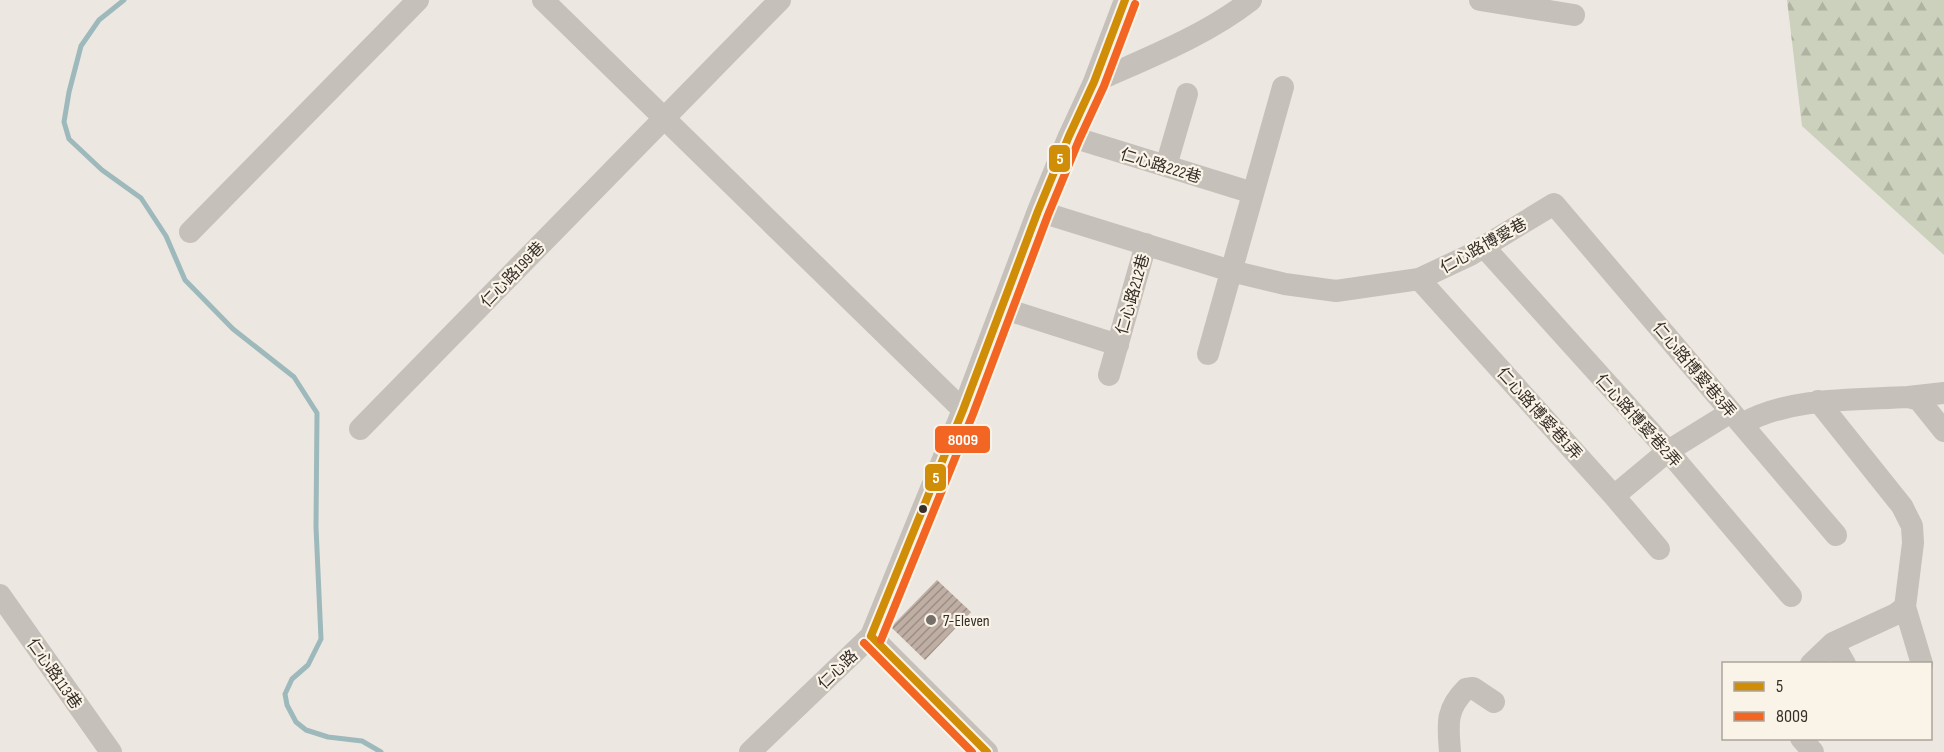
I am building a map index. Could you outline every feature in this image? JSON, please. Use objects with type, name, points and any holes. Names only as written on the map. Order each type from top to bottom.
[{"type":"street","points":[[190,232],[418,0]]},
{"type":"street","points":[[543,0],[963,410]]},
{"type":"street","name":"仁心路199巷","points":[[360,429],[780,0]]},
{"type":"street","name":"仁心路","points":[[750,752],[871,636],[963,410],[1038,211],[1094,82],[1125,0]]},
{"type":"street","points":[[1094,82],[1174,46],[1236,12],[1251,0]]},
{"type":"street","points":[[1480,0],[1574,15]]},
{"type":"street","points":[[1208,354],[1283,87]]},
{"type":"street","points":[[1166,166],[1187,94]]},
{"type":"street","name":"仁心路222巷","points":[[1069,136],[1253,193]]},
{"type":"street","name":"仁心路博愛巷","points":[[1231,271],[1286,284],[1336,291],[1419,279],[1484,247],[1554,204]]},
{"type":"street","name":"仁心路博愛巷3弄","points":[[1554,204],[1836,535]]},
{"type":"street","name":"仁心路212巷","points":[[1038,211],[1231,271]]},
{"type":"street","name":"仁心路212巷","points":[[1109,375],[1146,244]]},
{"type":"street","name":"仁心路博愛巷2弄","points":[[1484,247],[1668,451],[1791,596]]},
{"type":"street","name":"仁心路博愛巷1弄","points":[[1419,279],[1659,549]]},
{"type":"street","name":"仁心路212巷","points":[[1002,308],[1118,345]]},
{"type":"street","points":[[1614,496],[1668,451],[1737,418],[1757,416],[1818,401],[1944,393]]},
{"type":"street","points":[[1908,397],[1919,400],[1944,431]]},
{"type":"street","points":[[1818,401],[1902,506],[1912,526],[1913,543],[1905,607],[1923,662]]},
{"type":"street","name":"仁心路113巷","points":[[0,595],[111,752]]},
{"type":"street","points":[[1812,662],[1833,643],[1896,614],[1905,607]]},
{"type":"street","points":[[871,636],[987,752]]},
{"type":"street","points":[[1833,643],[1844,662]]},
{"type":"street","points":[[1450,752],[1448,731],[1450,712],[1455,700],[1466,689],[1473,688],[1494,702]]},
{"type":"street","points":[[1803,740],[1813,752]]},
{"type":"green space","points":[[1787,0],[1944,0],[1944,255],[1802,126]]},
{"type":"building","name":"7-Eleven","points":[[937,580],[971,612],[925,660],[891,627]]},
{"type":"waterway","points":[[124,0],[99,20],[81,46],[64,122],[69,139],[102,170],[141,198],[166,236],[185,280],[233,329],[294,377],[317,413],[316,527],[321,639],[308,665],[292,679],[285,694],[287,705],[296,722],[306,730],[328,737],[362,741],[381,752]]},
{"type":"transit line","name":"5","points":[[871,636],[963,410],[1038,211],[1094,82],[1125,0]]},
{"type":"transit line","name":"8009","points":[[881,640],[973,414],[1048,215],[1104,86],[1135,4]]},
{"type":"transit line","name":"5","points":[[871,636],[987,752]]},
{"type":"transit line","name":"8009","points":[[864,643],[972,752]]},
{"type":"place","name":"7-Eleven","points":[[931,620]]}]
